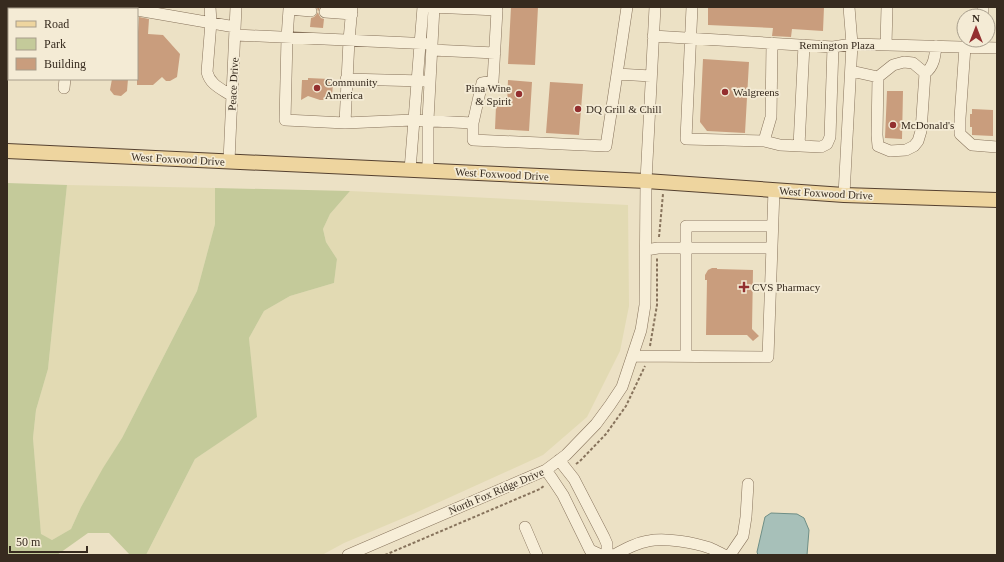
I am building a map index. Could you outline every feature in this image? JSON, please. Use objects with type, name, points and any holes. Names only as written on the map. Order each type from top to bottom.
[{"type":"main road","name":"West Foxwood Drive","points":[[7,151],[646,181],[844,195],[997,200]]},
{"type":"street","points":[[210,7],[211,22],[209,77],[211,82],[232,96]]},
{"type":"street","name":"Peace Drive","points":[[229,161],[236,7]]},
{"type":"street","points":[[410,170],[423,7]]},
{"type":"street","points":[[428,170],[428,120],[433,7],[497,10],[493,81],[482,83],[473,123],[473,140],[606,146],[627,7]]},
{"type":"street","name":"North Fox Ridge Drive","points":[[348,555],[546,470],[566,455],[596,424],[622,387],[641,330],[645,305],[646,181],[655,7]]},
{"type":"street","points":[[692,7],[686,139],[764,142],[780,145],[821,147],[827,144],[830,137],[833,47]]},
{"type":"street","points":[[844,195],[852,44],[849,7]]},
{"type":"street","points":[[886,45],[887,7]]},
{"type":"street","points":[[311,11],[289,9],[285,120],[345,123],[428,120],[473,123]]},
{"type":"street","points":[[138,10],[211,22],[235,31],[287,38],[420,43],[432,47],[495,52]]},
{"type":"street","points":[[324,12],[352,10],[346,79],[345,123]]},
{"type":"street","name":"Remington Plaza","points":[[653,36],[833,47],[852,44],[956,47]]},
{"type":"street","points":[[764,142],[770,117],[772,43]]},
{"type":"street","points":[[799,146],[804,45]]},
{"type":"street","points":[[878,77],[878,146],[890,151],[906,150],[914,146],[918,141],[921,131],[925,73],[929,70],[933,63],[936,54],[936,46]]},
{"type":"street","points":[[965,48],[960,134],[972,145],[997,147]]},
{"type":"street","points":[[878,77],[893,65],[904,62],[913,63],[925,73]]},
{"type":"street","points":[[851,71],[878,77]]},
{"type":"street","points":[[617,74],[651,76]]},
{"type":"street","points":[[346,79],[430,81]]},
{"type":"street","points":[[633,356],[768,357],[774,190]]},
{"type":"street","points":[[686,356],[686,226],[772,226]]},
{"type":"street","points":[[646,250],[658,248],[772,248]]},
{"type":"street","points":[[559,460],[574,479],[607,544],[607,555]]},
{"type":"street","points":[[546,470],[573,516],[590,550],[600,555]]},
{"type":"street","points":[[730,555],[743,536],[748,484]]},
{"type":"street","points":[[525,526],[537,555]]},
{"type":"street","points":[[614,555],[629,547],[650,540],[667,540],[711,548],[724,555]]},
{"type":"path","points":[[567,470],[580,461],[606,434],[626,406],[644,368],[650,345],[657,305],[658,248],[664,182]]},
{"type":"path","points":[[386,555],[540,489],[553,480]]},
{"type":"shaded area","points":[[67,185],[215,188],[215,224],[197,291],[122,438],[81,507],[71,529],[52,540],[41,535],[33,438],[36,410],[48,369]]},
{"type":"shaded area","points":[[350,191],[628,205],[629,306],[620,351],[587,417],[543,455],[413,514],[344,543],[322,555],[146,555],[195,459],[256,417],[249,338],[264,311],[290,296],[334,283],[337,259],[326,242],[323,229],[330,214]]},
{"type":"green space","points":[[7,183],[67,185],[48,369],[36,410],[33,438],[41,534],[52,540],[71,529],[81,507],[122,438],[197,291],[215,224],[215,188],[350,191],[330,214],[323,229],[326,242],[337,259],[334,283],[290,296],[264,311],[249,338],[257,417],[195,459],[146,555],[130,555],[109,533],[88,533],[57,555],[7,555]]},
{"type":"water","points":[[771,513],[797,514],[804,518],[809,530],[807,555],[758,555],[757,552],[765,517]]},
{"type":"building","points":[[511,7],[538,7],[535,65],[508,64]]},
{"type":"building","points":[[708,7],[824,7],[823,31],[792,29],[791,37],[772,36],[773,28],[708,25]]},
{"type":"building","points":[[318,12],[321,18],[324,19],[323,28],[310,27],[311,18]]},
{"type":"building","points":[[139,17],[149,19],[148,34],[163,35],[180,54],[177,77],[170,81],[166,81],[162,77],[153,85],[137,85]]},
{"type":"building","name":"Walgreens","points":[[703,59],[749,62],[745,133],[707,131],[700,122]]},
{"type":"building","name":"Community America","points":[[308,78],[329,79],[329,82],[333,83],[332,97],[325,97],[324,100],[320,100],[308,96],[301,100],[302,80],[308,80]]},
{"type":"building","points":[[112,80],[128,80],[127,91],[121,96],[114,95],[110,90]]},
{"type":"building","name":"Pina Wine & Spirit","points":[[508,80],[532,82],[529,131],[495,129],[496,106],[507,107]]},
{"type":"building","points":[[550,82],[583,84],[579,135],[546,133]]},
{"type":"building","points":[[887,91],[903,91],[902,139],[885,138]]},
{"type":"building","points":[[972,109],[993,110],[993,136],[972,135],[972,127],[970,127],[970,114],[972,114]]},
{"type":"building","name":"CVS Pharmacy","points":[[712,268],[753,270],[752,329],[759,336],[753,341],[747,335],[706,335],[707,280],[705,280],[705,275],[708,270]]},
{"type":"place","name":"Community America","points":[[317,88]]},
{"type":"place","name":"Walgreens","points":[[725,92]]},
{"type":"place","name":"Pina Wine & Spirit","points":[[519,94]]},
{"type":"place","name":"DQ Grill & Chill","points":[[578,109]]},
{"type":"place","name":"McDonald's","points":[[893,125]]},
{"type":"place","name":"CVS Pharmacy","points":[[744,287]]}]
